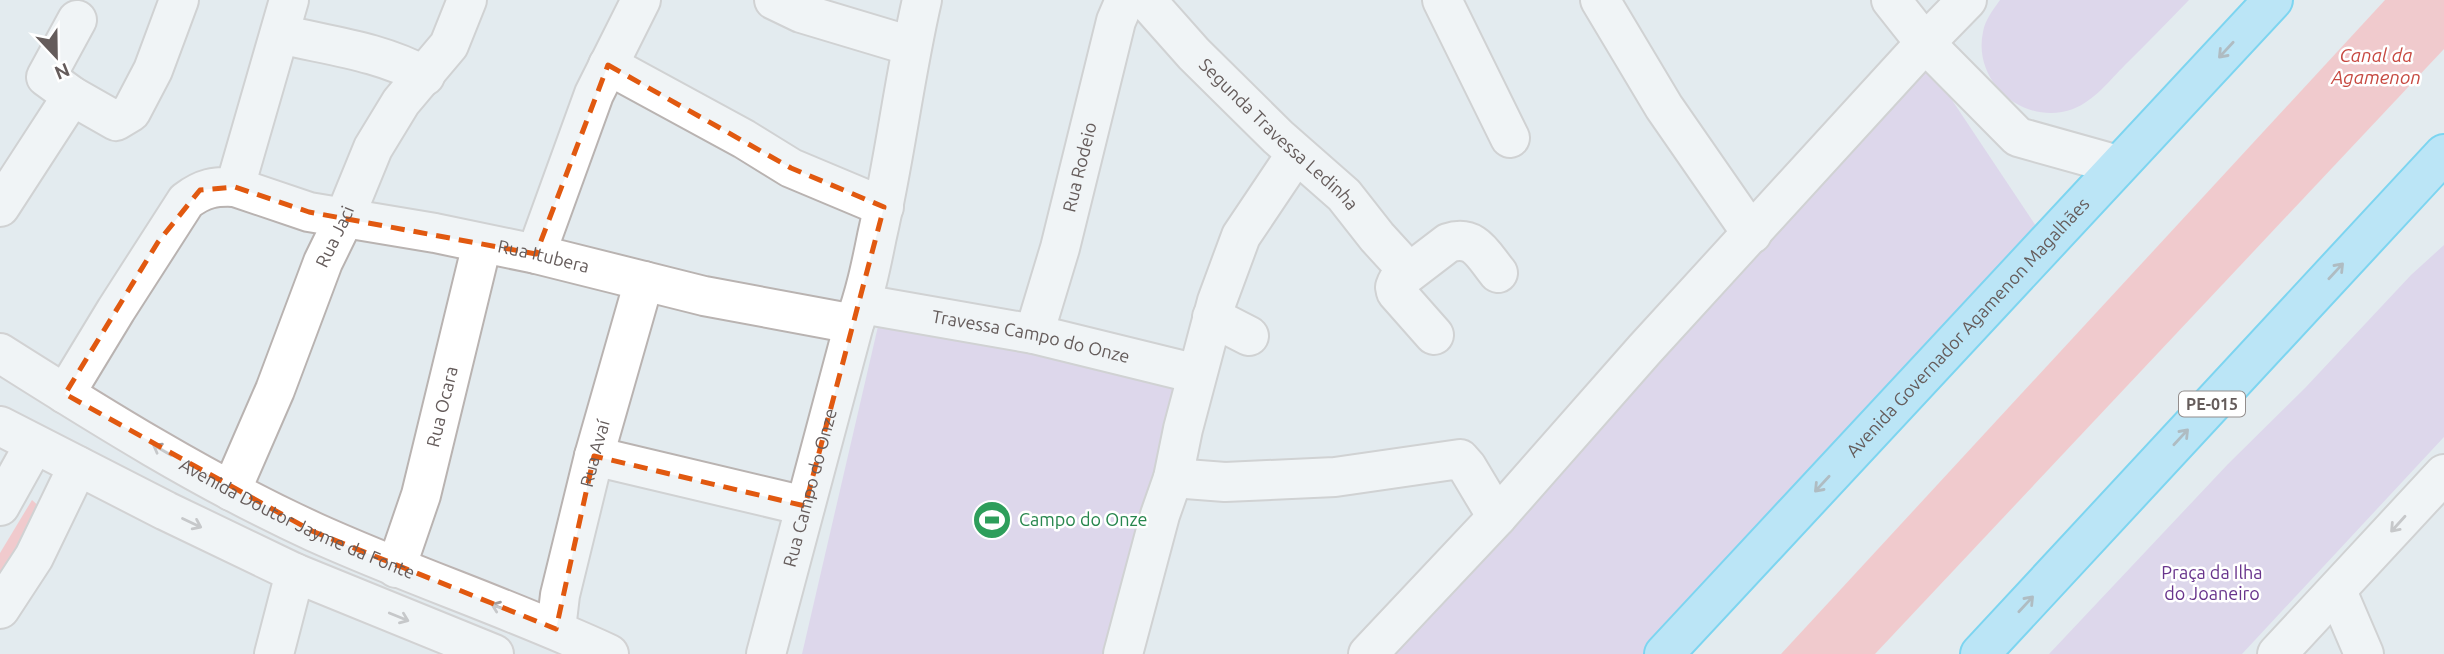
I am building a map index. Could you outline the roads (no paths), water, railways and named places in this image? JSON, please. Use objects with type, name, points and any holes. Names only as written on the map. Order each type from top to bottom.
[{"type":"highway","name":"Avenida Governador Agamenon Magalhães","points":[[1664,654],[2273,0]]},
{"type":"highway","name":"PE-015","points":[[1980,654],[2444,154]]},
{"type":"street","points":[[76,20],[46,77],[72,96],[116,121],[131,112],[153,69],[178,0]]},
{"type":"street","name":"Rua Jaci","points":[[231,491],[275,390],[323,262],[373,148],[401,102],[449,45],[467,0]]},
{"type":"street","points":[[536,254],[587,111],[607,65],[641,0]]},
{"type":"street","points":[[774,0],[801,13],[857,32],[911,46]]},
{"type":"street","name":"Rua Campo do Onze","points":[[766,654],[858,314],[884,207],[911,46],[922,0]]},
{"type":"street","name":"Rua Rodeio","points":[[1034,334],[1060,248],[1116,21],[1125,0]]},
{"type":"street","name":"Segunda Travessa Ledinha","points":[[1146,0],[1194,54],[1296,153],[1344,195],[1409,272]]},
{"type":"street","points":[[1442,0],[1510,138]]},
{"type":"street","points":[[1601,0],[1657,97],[1752,234]]},
{"type":"street","points":[[1891,0],[1925,43],[2018,137],[2118,164]]},
{"type":"street","points":[[1368,654],[1497,517],[1645,349],[1967,0]]},
{"type":"street","points":[[65,394],[186,201],[200,190],[215,186],[235,187],[284,17],[356,49],[403,64],[425,76]]},
{"type":"street","points":[[607,65],[791,167],[884,207]]},
{"type":"street","points":[[0,207],[72,96]]},
{"type":"street","points":[[1123,654],[1160,515],[1173,478],[1212,317],[1241,236],[1296,153]]},
{"type":"street","name":"Rua Itubera","points":[[235,187],[309,212],[435,233],[536,254],[704,296],[858,314]]},
{"type":"street","points":[[1434,335],[1396,292],[1397,282],[1448,243],[1458,240],[1468,240],[1474,244],[1498,273]]},
{"type":"street","name":"Rua Ocara","points":[[396,568],[421,495],[482,244]]},
{"type":"street","name":"Rua Avaí","points":[[556,629],[561,595],[594,456],[644,281]]},
{"type":"street","name":"Travessa Campo do Onze","points":[[858,314],[1034,334],[1197,374]]},
{"type":"street","points":[[1212,317],[1249,336]]},
{"type":"street","name":"Avenida Doutor Jayme da Fonte","points":[[0,353],[231,491],[396,568],[556,629],[608,654]]},
{"type":"street","points":[[0,426],[295,573],[476,651]]},
{"type":"street","points":[[0,506],[34,445]]},
{"type":"street","points":[[594,456],[805,506]]},
{"type":"street","points":[[1173,478],[1225,482],[1335,477],[1460,459],[1497,517]]},
{"type":"street","points":[[0,609],[34,557],[78,466]]},
{"type":"street","points":[[2277,654],[2444,474]]},
{"type":"street","points":[[274,654],[295,573]]},
{"type":"street","points":[[2337,591],[2364,654]]},
{"type":"water","name":"Canal da Agamenon","points":[[2385,0],[2444,0],[2444,49],[1875,654],[1781,654]]},
{"type":"water","points":[[32,500],[42,509],[0,574],[0,553]]},
{"type":"place","name":"Campo do Onze","points":[[992,520]]},
{"type":"park label","name":"Praça da Ilha do Joaneiro","points":[[2212,583]]}]
